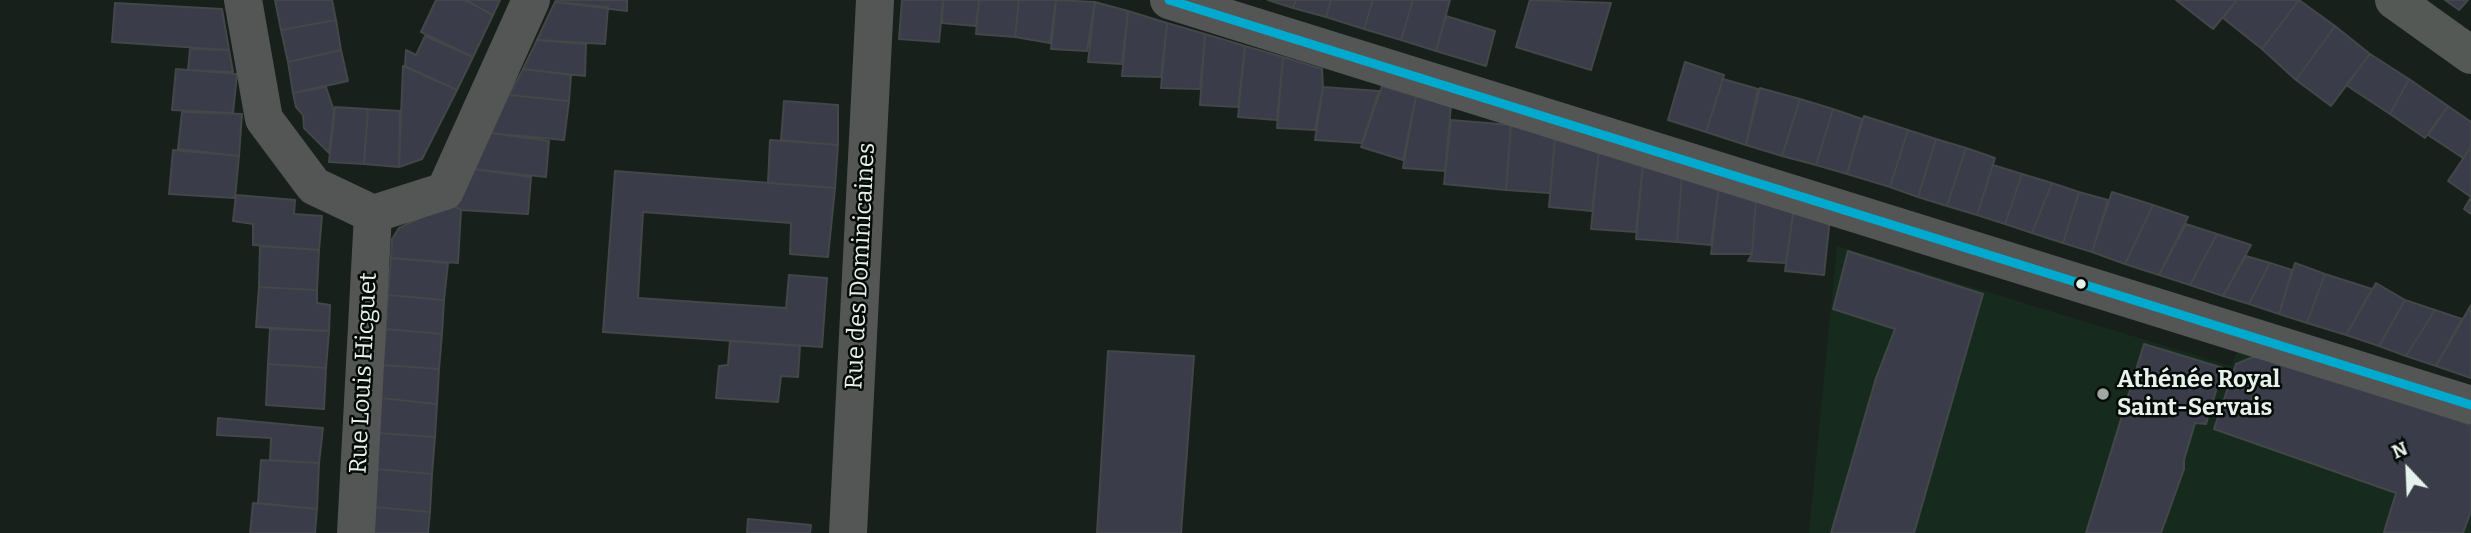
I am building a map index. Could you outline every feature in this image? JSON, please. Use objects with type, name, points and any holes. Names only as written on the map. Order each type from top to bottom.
[{"type":"main road","points":[[2394,0],[2470,53]]},
{"type":"street","points":[[243,0],[264,119],[314,186],[373,214],[445,191],[531,0]]},
{"type":"street","name":"Rue des Dominicaines","points":[[848,533],[875,0]]},
{"type":"street","points":[[1169,0],[2471,405]]},
{"type":"street","name":"Rue Louis Hicguet","points":[[356,533],[373,214]]},
{"type":"shaded area","name":"Athénée Royal Saint-Servais","points":[[1837,246],[2231,366],[2239,348],[2471,422],[2471,533],[1809,533]]},
{"type":"building","points":[[275,0],[332,0],[336,20],[281,30]]},
{"type":"building","points":[[436,0],[465,0],[493,15],[473,57],[421,32]]},
{"type":"building","points":[[465,0],[500,0],[493,15]]},
{"type":"building","points":[[627,0],[627,11],[555,2]]},
{"type":"building","points":[[902,0],[943,0],[939,42],[899,39]]},
{"type":"building","points":[[943,0],[979,0],[976,26],[942,23]]},
{"type":"building","points":[[979,0],[1019,0],[1015,37],[976,34]]},
{"type":"building","points":[[1019,0],[1056,0],[1050,43],[1015,37]]},
{"type":"building","points":[[1056,0],[1095,2],[1087,51],[1051,49]]},
{"type":"building","points":[[1268,0],[1296,0],[1293,8]]},
{"type":"building","points":[[1296,0],[1331,0],[1326,17],[1293,8]]},
{"type":"building","points":[[1331,0],[1373,0],[1364,29],[1326,17]]},
{"type":"building","points":[[1373,0],[1413,0],[1401,40],[1364,29]]},
{"type":"building","points":[[1413,0],[1450,0],[1436,51],[1401,40]]},
{"type":"building","points":[[1530,0],[1611,3],[1591,70],[1516,47]]},
{"type":"building","points":[[2176,0],[2237,0],[2213,29]]},
{"type":"building","points":[[2237,0],[2299,0],[2262,49],[2223,18]]},
{"type":"building","points":[[2299,0],[2335,26],[2296,80],[2262,49]]},
{"type":"building","points":[[2445,0],[2468,0],[2459,10]]},
{"type":"building","points":[[555,2],[608,7],[605,44],[537,40]]},
{"type":"building","points":[[1095,2],[1128,11],[1122,64],[1088,62]]},
{"type":"building","points":[[115,3],[222,9],[229,50],[112,42]]},
{"type":"building","points":[[1128,11],[1167,23],[1161,77],[1122,76]]},
{"type":"building","points":[[1446,16],[1495,31],[1486,66],[1436,51]]},
{"type":"building","points":[[336,20],[341,50],[288,62],[281,30]]},
{"type":"building","points":[[1167,23],[1205,34],[1200,89],[1161,88]]},
{"type":"building","points":[[2335,26],[2370,54],[2331,106],[2296,80]]},
{"type":"building","points":[[1205,34],[1245,46],[1238,107],[1200,105]]},
{"type":"building","points":[[425,36],[473,57],[457,90],[405,66],[406,50],[416,55]]},
{"type":"building","points":[[537,40],[586,44],[585,76],[523,69]]},
{"type":"building","points":[[1245,46],[1283,57],[1277,120],[1238,117]]},
{"type":"building","points":[[190,49],[229,50],[233,72],[188,70]]},
{"type":"building","points":[[341,50],[348,81],[293,93],[288,62]]},
{"type":"building","points":[[2370,54],[2409,79],[2390,114],[2346,85]]},
{"type":"building","points":[[1283,57],[1322,69],[1323,87],[1315,130],[1277,128]]},
{"type":"building","points":[[1685,62],[1724,75],[1706,132],[1668,120]]},
{"type":"building","points":[[403,66],[457,90],[422,159],[399,167]]},
{"type":"building","points":[[176,69],[237,74],[233,113],[172,110]]},
{"type":"building","points":[[523,69],[571,75],[569,101],[509,95]]},
{"type":"building","points":[[1723,79],[1758,89],[1746,145],[1706,132]]},
{"type":"building","points":[[2409,79],[2448,106],[2425,138],[2390,114]]},
{"type":"building","points":[[1382,86],[1416,96],[1403,160],[1361,147]]},
{"type":"building","points":[[326,87],[334,111],[329,153],[304,128],[303,115],[296,107],[293,93]]},
{"type":"building","points":[[1323,87],[1379,91],[1362,143],[1315,140]]},
{"type":"building","points":[[1760,88],[1800,99],[1782,156],[1746,145]]},
{"type":"building","points":[[509,95],[569,101],[564,140],[491,133]]},
{"type":"building","points":[[1416,96],[1451,106],[1445,171],[1403,168]]},
{"type":"building","points":[[1800,99],[1833,109],[1816,165],[1782,156]]},
{"type":"building","points":[[784,101],[838,105],[838,145],[781,140]]},
{"type":"building","points":[[2448,106],[2471,122],[2471,147],[2463,158],[2428,135]]},
{"type":"building","points":[[335,107],[368,109],[364,164],[329,162]]},
{"type":"building","points":[[368,109],[400,111],[399,167],[364,164]]},
{"type":"building","points":[[1833,109],[1862,119],[1847,174],[1816,165]]},
{"type":"building","points":[[182,112],[242,114],[239,156],[178,149]]},
{"type":"building","points":[[1864,116],[1908,130],[1890,187],[1847,174]]},
{"type":"building","points":[[1451,120],[1511,125],[1506,190],[1444,184]]},
{"type":"building","points":[[1511,125],[1555,138],[1550,193],[1506,190]]},
{"type":"building","points":[[1908,130],[1936,139],[1918,197],[1890,187]]},
{"type":"building","points":[[491,133],[549,141],[546,177],[473,169]]},
{"type":"building","points":[[1555,138],[1599,151],[1592,211],[1549,207]]},
{"type":"building","points":[[1936,139],[1966,148],[1947,206],[1918,197]]},
{"type":"building","points":[[770,140],[838,145],[835,188],[768,183]]},
{"type":"building","points":[[2471,147],[2471,197],[2448,181]]},
{"type":"building","points":[[1966,148],[1995,158],[1977,215],[1947,206]]},
{"type":"building","points":[[173,150],[239,156],[235,198],[169,194]]},
{"type":"building","points":[[1599,151],[1643,164],[1636,232],[1591,229]]},
{"type":"building","points":[[1643,164],[1682,175],[1677,242],[1636,239]]},
{"type":"building","points":[[1993,165],[2022,174],[2005,224],[1977,215]]},
{"type":"building","points":[[473,169],[531,177],[528,214],[461,210],[450,204]]},
{"type":"building","points":[[615,171],[835,188],[828,257],[790,254],[791,223],[643,212],[638,298],[786,308],[789,275],[827,278],[822,347],[603,332]]},
{"type":"building","points":[[2022,174],[2052,183],[2032,233],[2005,224]]},
{"type":"building","points":[[1682,175],[1719,186],[1711,245],[1677,242]]},
{"type":"building","points":[[2052,183],[2079,192],[2063,243],[2032,233]]},
{"type":"building","points":[[1719,186],[1756,197],[1752,254],[1711,254]]},
{"type":"building","points":[[2079,192],[2108,200],[2092,252],[2063,243]]},
{"type":"building","points":[[2112,192],[2153,205],[2125,264],[2092,252]]},
{"type":"building","points":[[236,195],[295,200],[294,214],[322,216],[319,250],[253,245],[253,224],[233,221]]},
{"type":"building","points":[[1756,197],[1794,208],[1786,263],[1748,261],[1752,254]]},
{"type":"building","points":[[2471,197],[2471,214],[2464,209]]},
{"type":"building","points":[[450,204],[461,210],[458,263],[391,258],[392,239],[399,228]]},
{"type":"building","points":[[2153,205],[2188,217],[2159,275],[2125,264]]},
{"type":"building","points":[[1794,208],[1830,218],[1824,275],[1785,271]]},
{"type":"building","points":[[2186,224],[2217,234],[2190,285],[2159,275]]},
{"type":"building","points":[[2217,234],[2251,245],[2223,296],[2190,285]]},
{"type":"building","points":[[260,246],[319,250],[317,290],[259,287]]},
{"type":"building","points":[[1848,251],[1983,294],[1914,533],[1831,533],[1876,378],[1895,329],[1833,309]]},
{"type":"building","points":[[2246,256],[2270,263],[2249,304],[2223,296]]},
{"type":"building","points":[[391,258],[448,263],[444,300],[388,295]]},
{"type":"building","points":[[2270,263],[2292,270],[2279,314],[2249,304]]},
{"type":"building","points":[[2295,263],[2325,274],[2307,323],[2279,314]]},
{"type":"building","points":[[2325,274],[2372,289],[2346,335],[2307,323]]},
{"type":"building","points":[[2376,283],[2405,300],[2379,346],[2346,335]]},
{"type":"building","points":[[259,287],[317,290],[317,303],[330,305],[329,331],[256,327]]},
{"type":"building","points":[[388,295],[444,300],[442,334],[386,329]]},
{"type":"building","points":[[2405,300],[2435,310],[2406,356],[2379,346]]},
{"type":"building","points":[[2471,305],[2471,378],[2436,366]]},
{"type":"building","points":[[2435,310],[2462,319],[2436,366],[2406,356]]},
{"type":"building","points":[[270,329],[329,331],[326,368],[268,364]]},
{"type":"building","points":[[386,329],[442,334],[439,369],[383,365]]},
{"type":"building","points":[[730,341],[800,346],[798,377],[781,376],[778,402],[716,398],[719,366],[728,365]]},
{"type":"building","points":[[2144,344],[2223,368],[2206,424],[2195,423],[2184,469],[2161,533],[2086,533]]},
{"type":"building","points":[[1108,351],[1194,356],[1181,533],[1097,533]]},
{"type":"building","points":[[2258,355],[2471,425],[2471,511],[2463,533],[2384,532],[2396,493],[2214,429],[2236,364]]},
{"type":"building","points":[[268,364],[326,368],[324,409],[266,405]]},
{"type":"building","points":[[383,365],[439,369],[437,404],[380,398]]},
{"type":"building","points":[[380,398],[437,404],[435,437],[378,433]]},
{"type":"building","points":[[218,418],[323,428],[319,463],[270,460],[271,438],[217,435]]},
{"type":"building","points":[[378,433],[435,437],[432,474],[376,469]]},
{"type":"building","points":[[261,460],[319,463],[317,509],[258,503]]},
{"type":"building","points":[[376,469],[432,474],[430,512],[373,507]]},
{"type":"building","points":[[253,503],[317,509],[315,533],[250,533]]},
{"type":"building","points":[[373,507],[430,512],[428,533],[371,533]]},
{"type":"building","points":[[748,519],[811,525],[810,533],[747,533]]},
{"type":"transit line","points":[[1169,0],[2471,405]]},
{"type":"place","name":"Athénée Royal Saint-Servais","points":[[2103,394]]}]
